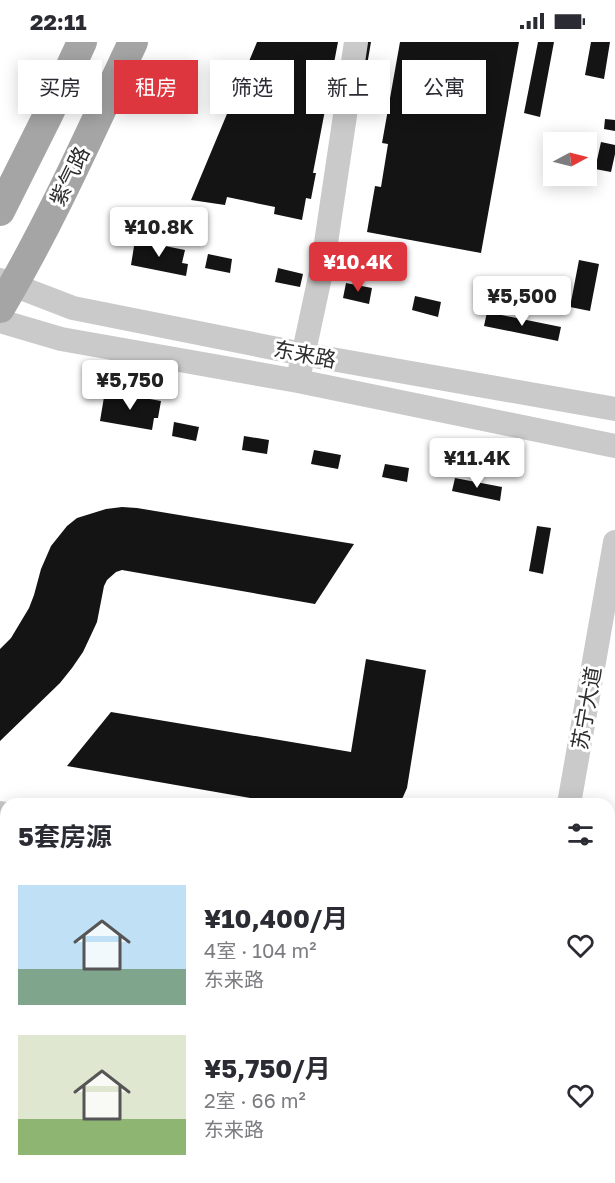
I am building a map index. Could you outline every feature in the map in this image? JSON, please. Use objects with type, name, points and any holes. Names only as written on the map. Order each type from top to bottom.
[{"type":"main road","points":[[74,60],[82,42]]},
{"type":"main road","name":"紫气路","points":[[4,291],[63,190],[133,42]]},
{"type":"main road","points":[[0,211],[48,114]]},
{"type":"main road","points":[[49,114],[53,129],[65,138],[75,139],[90,134]]},
{"type":"street","points":[[298,381],[323,263],[356,42]]},
{"type":"street","name":"东来路","points":[[4,291],[73,308],[303,354],[615,409]]},
{"type":"street","name":"东来路","points":[[0,321],[61,339],[298,381],[615,446]]},
{"type":"street","name":"苏宁大道","points":[[570,798],[615,542]]},
{"type":"building","points":[[257,42],[338,42],[335,60],[306,60],[306,114],[324,114],[313,173],[316,173],[311,199],[306,198],[302,220],[274,214],[275,207],[227,197],[225,205],[191,200],[227,114],[294,114],[294,60],[249,60]]},
{"type":"building","points":[[361,42],[371,42],[368,60],[358,60]]},
{"type":"building","points":[[400,42],[519,42],[481,253],[367,232],[375,186],[381,187],[388,144],[382,143],[387,114],[390,114],[390,98]]},
{"type":"building","points":[[538,42],[554,42],[540,117],[524,113]]},
{"type":"building","points":[[591,42],[610,42],[604,79],[585,75]]},
{"type":"building","points":[[605,119],[615,120],[615,131],[604,129]]},
{"type":"building","points":[[601,142],[615,145],[611,172],[597,169]]},
{"type":"building","points":[[135,240],[185,250],[182,263],[188,264],[186,276],[131,265]]},
{"type":"building","points":[[208,254],[232,259],[230,273],[205,268]]},
{"type":"building","points":[[579,260],[599,264],[590,311],[570,307]]},
{"type":"building","points":[[278,268],[303,274],[300,287],[275,282]]},
{"type":"building","points":[[346,283],[372,288],[369,304],[343,298]]},
{"type":"building","points":[[415,296],[441,302],[438,317],[412,310]]},
{"type":"building","points":[[487,312],[561,327],[558,341],[484,326]]},
{"type":"building","points":[[105,391],[161,401],[158,418],[154,418],[152,430],[100,421]]},
{"type":"building","points":[[174,422],[199,427],[196,441],[172,436]]},
{"type":"building","points":[[244,436],[269,440],[267,454],[242,450]]},
{"type":"building","points":[[314,450],[341,455],[338,469],[311,464]]},
{"type":"building","points":[[385,464],[409,468],[407,482],[382,477]]},
{"type":"building","points":[[455,478],[502,487],[500,501],[452,491]]},
{"type":"building","points":[[122,507],[354,544],[315,604],[122,570],[116,572],[104,586],[97,622],[83,652],[60,683],[0,741],[0,649],[11,638],[29,608],[51,546],[67,526],[77,518],[106,509]]},
{"type":"building","points":[[537,526],[551,528],[543,574],[529,571]]},
{"type":"building","points":[[366,659],[426,670],[407,788],[402,798],[251,798],[67,766],[111,712],[351,752]]}]
